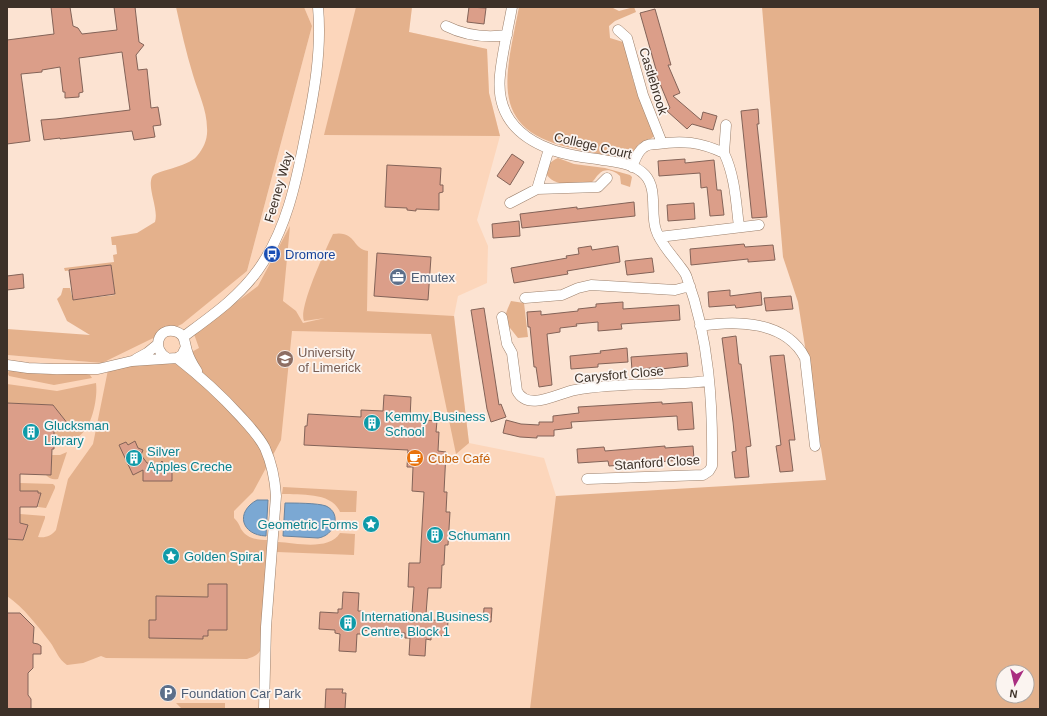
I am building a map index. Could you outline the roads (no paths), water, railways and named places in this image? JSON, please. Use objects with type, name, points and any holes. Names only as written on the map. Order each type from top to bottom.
[{"type":"street","name":"Feeney Way","points":[[183,337],[238,294],[258,270],[280,230],[293,190],[309,117],[319,40],[318,7]]},
{"type":"street","name":"College Court","points":[[512,7],[500,75],[500,94],[503,110],[509,120],[520,131],[549,149],[620,163],[640,171],[646,177],[651,184],[654,220],[659,237],[687,276],[700,326],[709,381]]},
{"type":"street","points":[[446,26],[457,32],[476,36],[507,35]]},
{"type":"street","name":"Castlebrook","points":[[618,30],[627,38],[643,96],[662,143]]},
{"type":"street","points":[[726,125],[724,153],[733,182],[739,227]]},
{"type":"street","points":[[632,167],[638,153],[643,147],[649,144],[696,142],[724,153]]},
{"type":"street","points":[[537,189],[549,149]]},
{"type":"street","points":[[510,203],[537,189],[598,187],[607,178]]},
{"type":"street","points":[[659,237],[759,225]]},
{"type":"street","points":[[525,298],[562,294],[578,288],[591,286],[675,290],[690,286]]},
{"type":"street","name":"Carysfort Close","points":[[502,317],[507,344],[512,353],[517,391],[520,396],[530,401],[546,399],[573,390],[598,386],[709,381]]},
{"type":"street","points":[[700,326],[726,323],[757,325],[778,332],[798,346],[805,358],[815,446]]},
{"type":"street","points":[[198,375],[183,337],[172,331],[161,335],[158,344],[159,352],[172,358],[198,375],[233,408],[257,436],[264,447],[274,476],[276,496],[266,627],[264,709]]},
{"type":"street","points":[[132,361],[141,357],[158,344]]},
{"type":"street","points":[[7,365],[28,368],[98,369],[132,361],[172,358],[182,355],[186,347]]},
{"type":"street","name":"Stanford Close","points":[[588,479],[703,475],[709,471],[712,466],[712,425],[709,381]]},
{"type":"water","points":[[257,500],[268,500],[266,536],[251,532],[246,527],[244,522],[246,511],[250,505]]},
{"type":"water","points":[[285,503],[326,506],[334,514],[335,519],[332,529],[324,536],[318,538],[283,536]]},
{"type":"place","name":"Dromore","points":[[272,254]]},
{"type":"place","name":"Emutex","points":[[398,277]]},
{"type":"place","name":"University of Limerick","points":[[285,359]]},
{"type":"place","name":"Kemmy Business School","points":[[372,423]]},
{"type":"place","name":"Glucksman Library","points":[[31,432]]},
{"type":"place","name":"Silver Apples Creche","points":[[134,458]]},
{"type":"place","name":"Cube Café","points":[[415,458]]},
{"type":"place","name":"Geometric Forms","points":[[371,524]]},
{"type":"place","name":"Schumann","points":[[435,535]]},
{"type":"place","name":"Golden Spiral","points":[[171,556]]},
{"type":"place","name":"International Business Centre, Block 1","points":[[348,623]]},
{"type":"place","name":"Foundation Car Park","points":[[168,693]]}]
